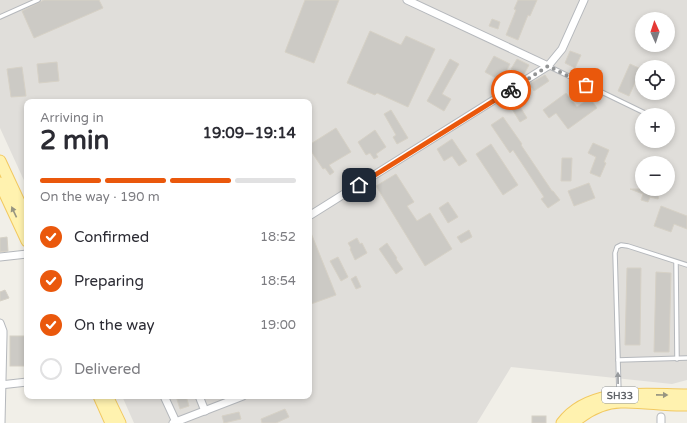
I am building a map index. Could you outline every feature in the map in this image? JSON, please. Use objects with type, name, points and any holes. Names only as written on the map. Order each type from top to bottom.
[{"type":"main road","points":[[0,161],[24,213]]},
{"type":"main road","points":[[0,183],[24,235]]},
{"type":"main road","name":"SH33","points":[[573,423],[600,406],[626,394],[687,396]]},
{"type":"main road","name":"SH33","points":[[562,423],[567,416],[582,406],[601,398],[619,398],[636,402],[673,406],[687,405]]},
{"type":"main road","points":[[100,399],[111,423]]},
{"type":"main road","points":[[108,399],[120,423]]},
{"type":"street","points":[[407,0],[548,66]]},
{"type":"street","points":[[312,214],[548,66],[562,49],[584,0]]},
{"type":"street","points":[[0,257],[24,254]]},
{"type":"street","points":[[0,323],[4,336],[1,385],[1,423]]},
{"type":"street","points":[[1,385],[24,382]]},
{"type":"street","points":[[165,399],[174,422],[233,399]]},
{"type":"street","points":[[200,399],[205,411]]},
{"type":"lane","points":[[0,17],[38,0]]},
{"type":"lane","points":[[548,66],[635,108]]},
{"type":"lane","points":[[619,398],[615,253],[617,247],[621,245],[628,246],[687,265]]},
{"type":"lane","points":[[676,262],[677,359]]},
{"type":"lane","points":[[618,360],[687,358]]},
{"type":"shaded area","points":[[0,0],[687,0],[687,380],[672,384],[511,367],[477,423],[134,423],[123,399],[312,399],[312,99],[24,99],[24,180],[0,128]]},
{"type":"building","points":[[44,0],[99,0],[103,8],[34,38],[22,11]]},
{"type":"building","points":[[305,0],[339,0],[314,63],[285,52]]},
{"type":"building","points":[[518,0],[537,0],[530,16],[528,15],[518,40],[506,35],[516,10],[514,9]]},
{"type":"building","points":[[492,19],[500,22],[498,29],[489,26]]},
{"type":"building","points":[[370,31],[401,45],[406,36],[435,49],[408,107],[377,93],[375,95],[347,83]]},
{"type":"building","points":[[570,51],[581,55],[575,68],[565,63]]},
{"type":"building","points":[[494,56],[510,64],[501,81],[485,72]]},
{"type":"building","points":[[450,59],[459,64],[442,94],[451,99],[444,111],[427,101]]},
{"type":"building","points":[[517,59],[529,65],[523,76],[511,69]]},
{"type":"building","points":[[57,62],[59,81],[39,83],[37,64]]},
{"type":"building","points":[[630,64],[635,66],[635,82],[629,96],[618,91]]},
{"type":"building","points":[[22,67],[26,96],[11,97],[7,69]]},
{"type":"building","points":[[545,75],[549,81],[534,91],[529,84]]},
{"type":"building","points":[[566,93],[577,107],[590,98],[597,108],[568,129],[556,113],[549,118],[543,110]]},
{"type":"building","points":[[519,105],[527,118],[520,122],[512,109]]},
{"type":"building","points":[[391,110],[408,138],[397,144],[393,137],[396,135],[384,114]]},
{"type":"building","points":[[503,117],[552,191],[560,200],[548,208],[541,199],[544,197],[513,150],[510,153],[491,125]]},
{"type":"building","points":[[336,128],[351,152],[329,165],[334,172],[330,175],[325,168],[323,169],[312,152],[312,143]]},
{"type":"building","points":[[375,130],[386,147],[376,154],[378,157],[374,159],[370,153],[366,155],[358,142]]},
{"type":"building","points":[[452,139],[467,161],[459,166],[452,156],[444,161],[437,149]]},
{"type":"building","points":[[593,143],[609,150],[604,162],[606,163],[600,177],[590,173],[596,157],[588,153]]},
{"type":"building","points":[[491,144],[518,185],[503,195],[476,154]]},
{"type":"building","points":[[562,158],[572,158],[571,181],[561,181]]},
{"type":"building","points":[[396,174],[414,202],[407,206],[417,221],[430,213],[452,249],[425,266],[376,186]]},
{"type":"building","points":[[589,183],[595,198],[574,206],[568,191]]},
{"type":"building","points":[[642,196],[659,196],[658,199],[650,197],[648,202],[641,200]]},
{"type":"building","points":[[448,202],[458,217],[448,223],[439,208]]},
{"type":"building","points":[[661,206],[687,216],[687,229],[674,224],[671,232],[654,226]]},
{"type":"building","points":[[469,230],[472,237],[461,243],[457,237]]},
{"type":"building","points":[[312,235],[336,295],[312,304]]},
{"type":"building","points":[[7,237],[8,251],[0,252],[0,238]]},
{"type":"building","points":[[357,238],[360,244],[362,243],[367,253],[355,260],[348,243]]},
{"type":"building","points":[[387,243],[403,269],[396,274],[379,249]]},
{"type":"building","points":[[338,257],[348,277],[341,281],[330,261]]},
{"type":"building","points":[[627,268],[641,268],[640,345],[625,345]]},
{"type":"building","points":[[656,272],[671,273],[669,352],[654,352]]},
{"type":"building","points":[[356,276],[361,287],[356,289],[351,279]]},
{"type":"building","points":[[5,290],[9,298],[0,301],[0,292]]},
{"type":"building","points":[[10,336],[24,336],[24,366],[10,366]]},
{"type":"building","points":[[177,399],[187,399],[189,406],[180,409]]},
{"type":"building","points":[[285,409],[289,417],[276,423],[262,423],[261,419]]},
{"type":"building","points":[[239,412],[241,419],[224,423],[222,416]]},
{"type":"building","points":[[532,416],[546,416],[546,423],[532,423]]},
{"type":"way so far","points":[[511,90],[548,66],[586,85]]},
{"type":"route","points":[[359,185],[511,90]]}]
